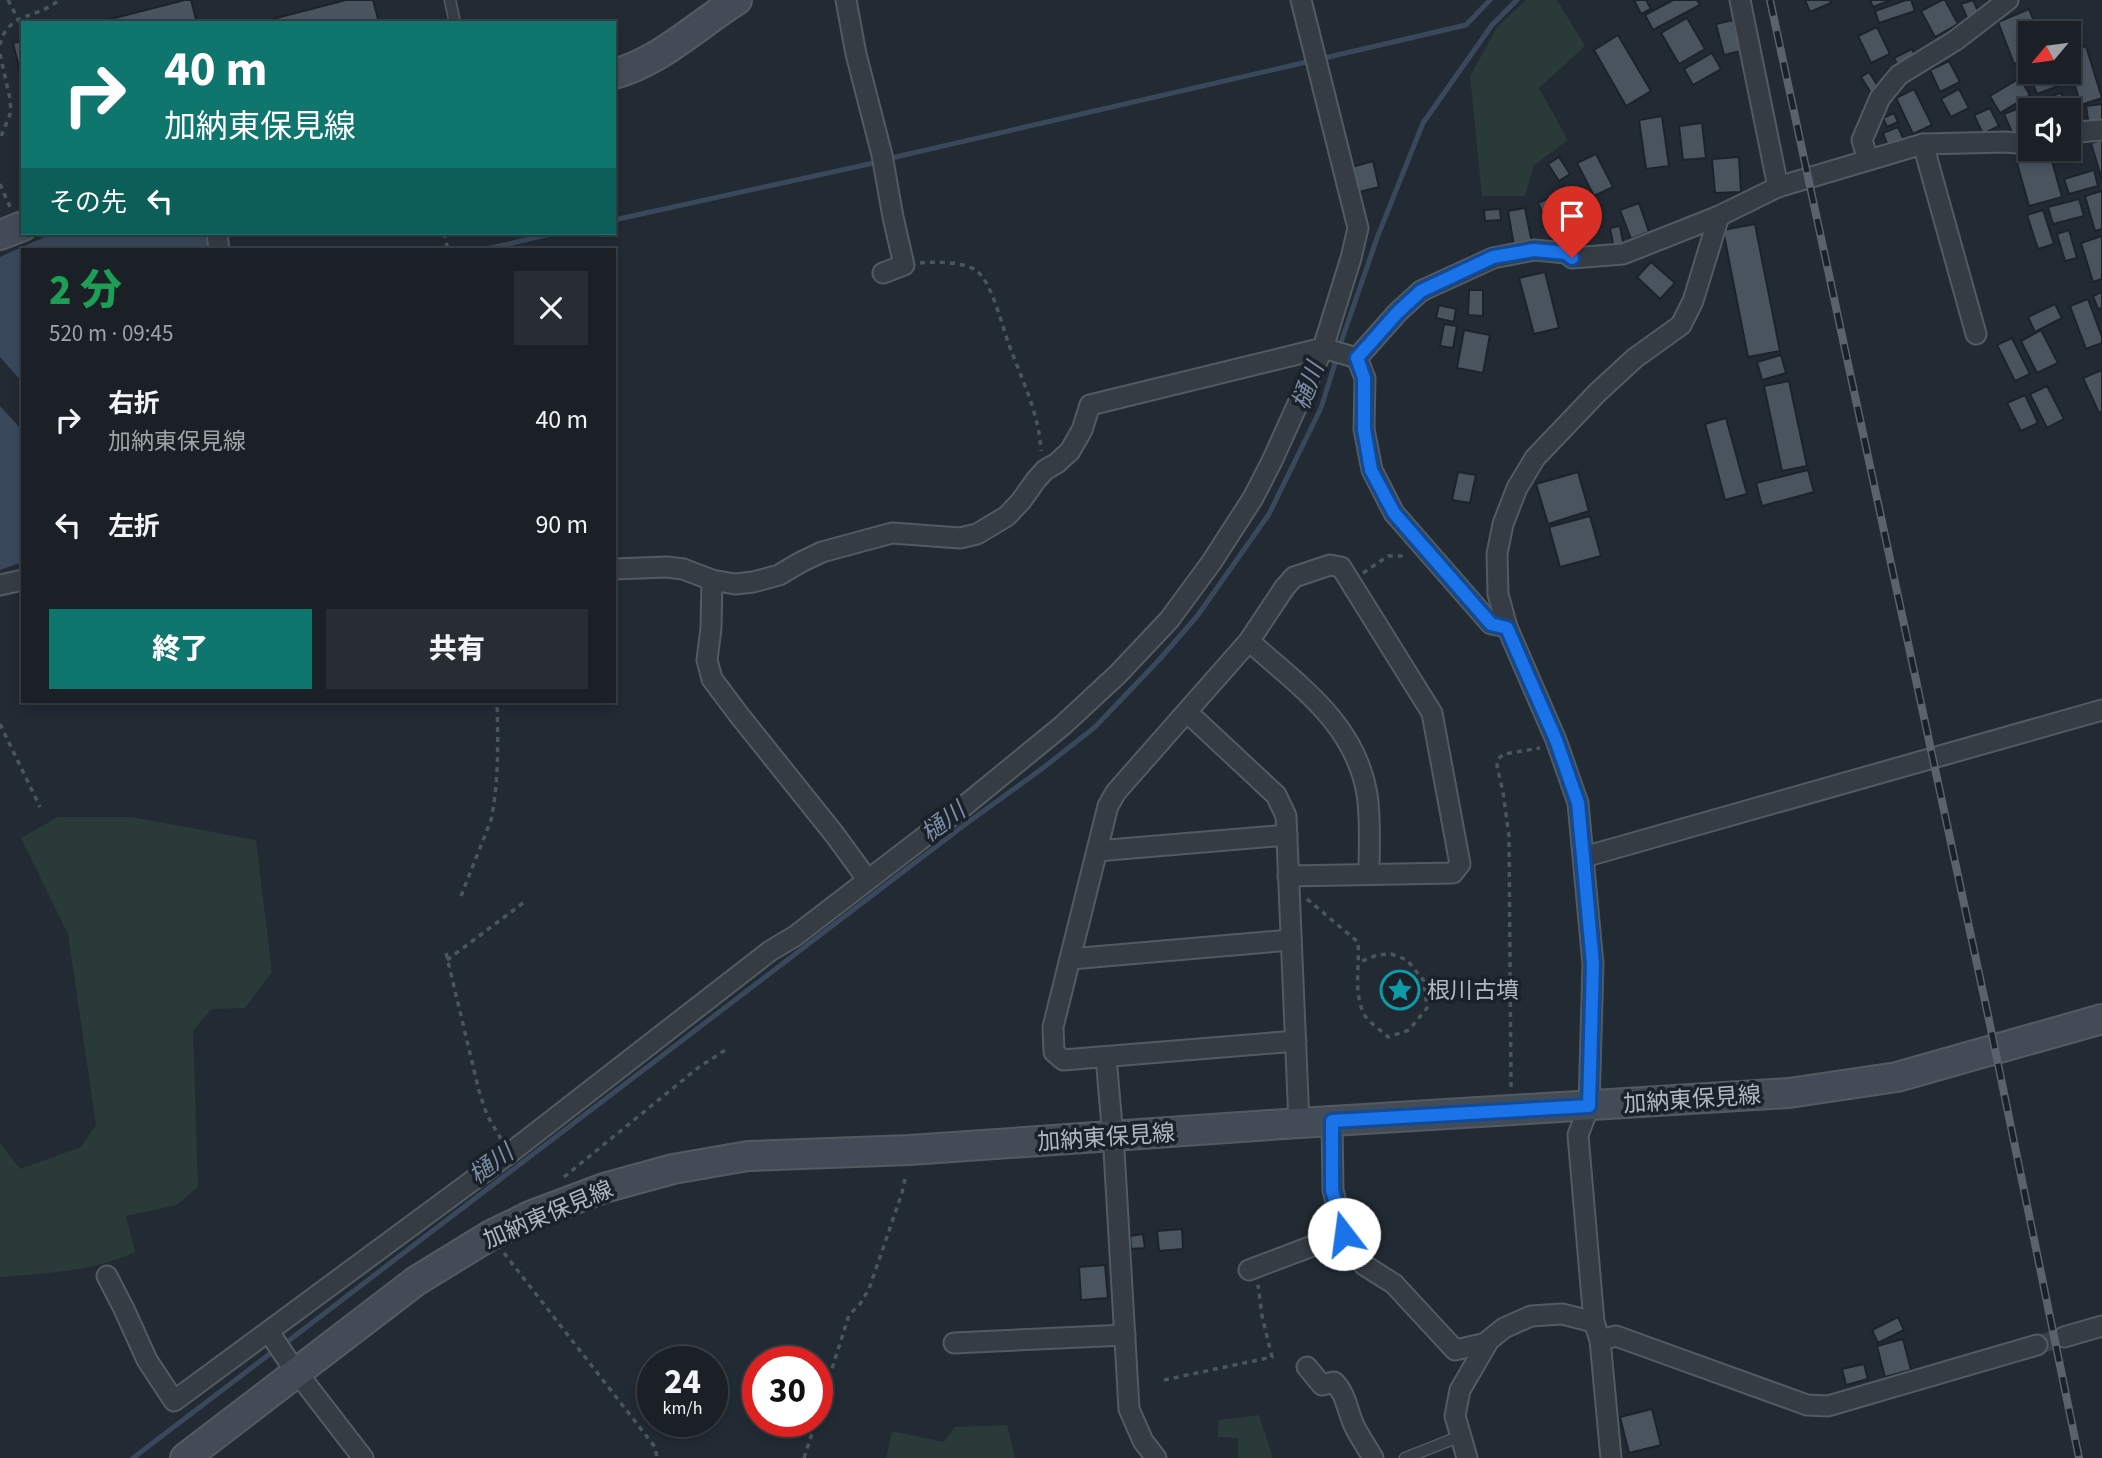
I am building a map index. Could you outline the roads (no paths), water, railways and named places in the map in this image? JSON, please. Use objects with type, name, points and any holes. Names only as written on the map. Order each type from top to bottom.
[{"type":"main road","points":[[616,73],[659,55],[737,0]]},
{"type":"main road","points":[[0,235],[17,218]]},
{"type":"main road","name":"加納東保見線","points":[[185,1458],[293,1367],[416,1281],[491,1235],[604,1188],[673,1169],[748,1156],[910,1150],[1789,1093],[1897,1077],[2102,1019]]},
{"type":"street","points":[[846,0],[904,265],[883,273]]},
{"type":"street","points":[[107,1276],[147,1360],[174,1401],[510,1153],[770,951],[795,936],[867,878],[963,807],[1062,726],[1117,675],[1169,620],[1211,563],[1253,498],[1324,349],[1358,228],[1301,0]]},
{"type":"street","points":[[1740,0],[1778,187]]},
{"type":"street","points":[[1868,160],[1862,140],[1880,98],[1899,75],[1956,40],[2008,0]]},
{"type":"street","points":[[2081,132],[2102,130]]},
{"type":"street","points":[[1353,357],[1421,291],[1493,257],[1534,250],[1566,253],[1572,258],[1623,254],[1719,216],[1778,187],[1923,144],[2018,143]]},
{"type":"street","points":[[1923,144],[1976,334]]},
{"type":"street","points":[[1611,1458],[1578,1135],[1589,1106],[1593,964],[1578,803],[1559,749],[1507,628],[1498,594],[1497,554],[1503,524],[1517,488],[1535,458],[1598,392],[1635,358],[1681,325],[1693,301],[1719,216]]},
{"type":"street","points":[[616,569],[684,569],[712,580],[735,584],[779,575],[822,552],[892,533],[960,538],[977,534],[1007,516],[1045,470],[1057,463],[1077,442],[1090,405],[1324,349],[1353,357],[1364,378],[1364,429],[1371,470],[1394,513],[1491,624],[1507,628]]},
{"type":"street","points":[[1289,880],[1369,874],[1452,873],[1460,864],[1432,713],[1341,567],[1330,565],[1294,577],[1249,641],[1116,792],[1108,806],[1054,1027],[1054,1052],[1063,1060],[1296,1041]]},
{"type":"street","points":[[0,585],[21,580]]},
{"type":"street","points":[[712,580],[707,660],[712,679],[867,878]]},
{"type":"street","points":[[1249,641],[1340,727],[1354,751],[1368,797],[1369,874]]},
{"type":"street","points":[[1584,857],[2102,710]]},
{"type":"street","points":[[1187,712],[1276,795],[1286,816],[1299,1123]]},
{"type":"street","points":[[1097,851],[1287,835]]},
{"type":"street","points":[[1070,959],[1291,940]]},
{"type":"street","points":[[1106,1058],[1129,1409],[1143,1441],[1156,1458]]},
{"type":"street","points":[[1332,1121],[1332,1190],[1344,1234],[1364,1265],[1394,1284],[1455,1350],[1487,1343]]},
{"type":"street","points":[[1255,1268],[1344,1234]]},
{"type":"street","points":[[1467,1458],[1455,1416],[1460,1390],[1487,1343],[1504,1328],[1531,1316],[1562,1314],[1597,1331],[1807,1405],[1828,1406],[2037,1345]]},
{"type":"street","points":[[2064,1338],[2102,1326]]},
{"type":"street","points":[[270,1332],[293,1367],[363,1458]]},
{"type":"street","points":[[954,1343],[1125,1335]]},
{"type":"street","points":[[1307,1367],[1322,1385],[1334,1382],[1343,1393],[1354,1426],[1373,1458]]},
{"type":"lane","points":[[450,0],[455,21]]},
{"type":"lane","points":[[1405,1458],[1461,1436]]},
{"type":"water","points":[[49,235],[206,235],[208,248],[21,248],[21,381],[0,357],[0,257]]},
{"type":"water","points":[[0,406],[21,429],[21,563],[0,570]]},
{"type":"waterway","points":[[1320,59],[1466,25],[1490,0]]},
{"type":"waterway","name":"樋川","points":[[1339,348],[1377,238],[1423,123],[1492,25],[1517,0]]},
{"type":"waterway","points":[[887,159],[1311,61]]},
{"type":"waterway","points":[[616,220],[878,162]]},
{"type":"waterway","points":[[491,248],[546,235]]},
{"type":"waterway","name":"樋川","points":[[283,1345],[1095,727],[1198,615],[1269,514],[1321,408],[1337,357]]},
{"type":"waterway","name":"樋川","points":[[133,1458],[275,1350]]},
{"type":"tunnel","points":[[2037,1345],[2064,1337]]},
{"type":"railway","points":[[1770,0],[1989,1020],[2079,1458]]},
{"type":"place","name":"根川古墳","points":[[1400,990]]}]
